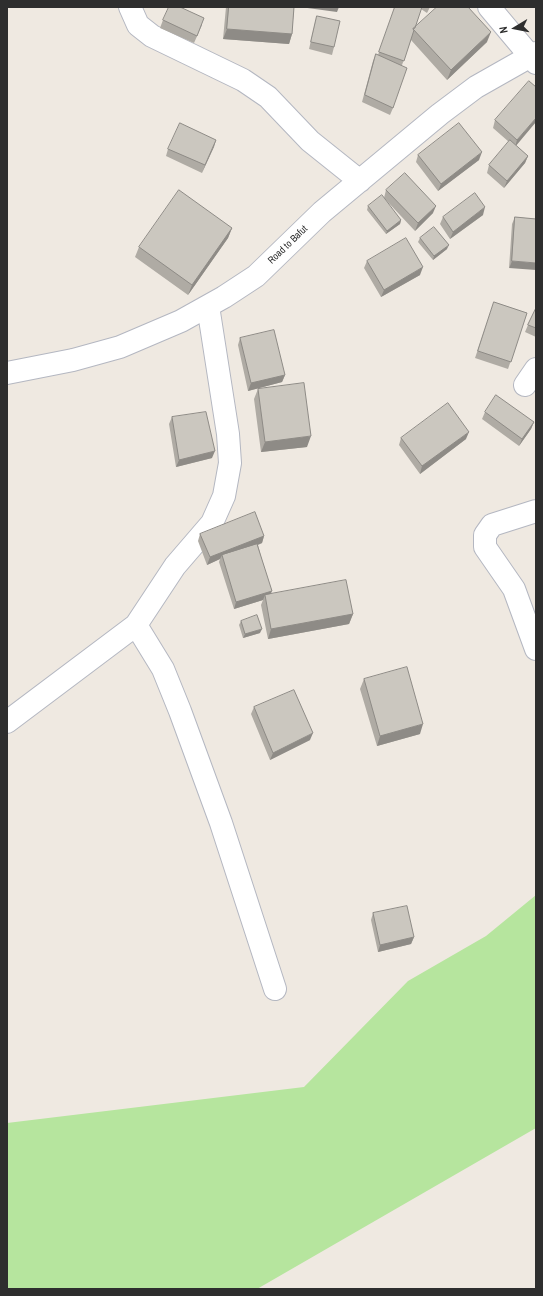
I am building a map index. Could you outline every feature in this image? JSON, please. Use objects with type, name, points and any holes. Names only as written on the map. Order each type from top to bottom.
[{"type":"street","points":[[130,7],[138,25],[152,36],[242,80],[268,97],[310,141],[360,181]]},
{"type":"street","points":[[489,7],[534,58]]},
{"type":"street","name":"Road to Bafut","points":[[7,373],[73,360],[120,347],[181,321],[208,306],[256,276],[322,212],[440,114],[476,87],[534,58]]},
{"type":"street","points":[[7,722],[136,625],[175,566],[212,523],[224,496],[230,463],[228,434],[208,306]]},
{"type":"street","points":[[536,511],[492,525],[485,536],[485,547],[514,589],[536,649]]},
{"type":"street","points":[[136,625],[163,670],[180,711],[221,823],[274,989]]},
{"type":"green space","points":[[536,895],[536,1128],[257,1289],[7,1289],[7,1123],[304,1087],[408,981],[486,936]]},
{"type":"building","points":[[169,7],[180,7],[204,18],[197,36],[163,20]]},
{"type":"building","points":[[229,7],[294,7],[292,34],[227,29]]},
{"type":"building","points":[[395,7],[422,7],[415,28],[413,29],[414,30],[404,61],[379,52]]},
{"type":"building","points":[[437,7],[468,7],[491,32],[451,70],[413,29]]},
{"type":"building","points":[[317,16],[340,21],[334,47],[311,42]]},
{"type":"building","points":[[376,54],[407,68],[393,108],[365,95]]},
{"type":"building","points":[[529,81],[536,87],[536,118],[517,140],[495,120]]},
{"type":"building","points":[[180,123],[216,140],[205,165],[168,149]]},
{"type":"building","points":[[459,123],[482,152],[441,184],[418,155]]},
{"type":"building","points":[[510,140],[528,156],[507,181],[489,165]]},
{"type":"building","points":[[405,173],[436,206],[418,223],[386,190]]},
{"type":"building","points":[[179,190],[232,228],[192,285],[139,247]]},
{"type":"building","points":[[475,193],[485,207],[453,232],[443,217]]},
{"type":"building","points":[[382,195],[401,220],[387,231],[368,206]]},
{"type":"building","points":[[515,217],[536,219],[536,263],[512,261]]},
{"type":"building","points":[[434,227],[449,245],[434,256],[420,238]]},
{"type":"building","points":[[406,238],[423,267],[384,290],[367,261]]},
{"type":"building","points":[[494,302],[527,313],[511,362],[478,351]]},
{"type":"building","points":[[536,308],[536,328],[528,325]]},
{"type":"building","points":[[274,330],[285,375],[251,383],[240,338]]},
{"type":"building","points":[[304,383],[311,436],[265,442],[258,389]]},
{"type":"building","points":[[496,395],[534,422],[522,439],[485,412]]},
{"type":"building","points":[[448,403],[469,432],[422,466],[401,438]]},
{"type":"building","points":[[206,412],[215,451],[179,460],[172,417]]},
{"type":"building","points":[[255,512],[264,536],[210,557],[200,534]]},
{"type":"building","points":[[257,544],[272,591],[236,602],[222,555]]},
{"type":"building","points":[[346,580],[353,614],[271,629],[265,595]]},
{"type":"building","points":[[257,615],[262,629],[245,634],[241,621]]},
{"type":"building","points":[[407,667],[423,724],[380,736],[364,679]]},
{"type":"building","points":[[294,690],[313,733],[273,753],[254,707]]},
{"type":"building","points":[[407,906],[414,937],[380,945],[373,913]]}]
